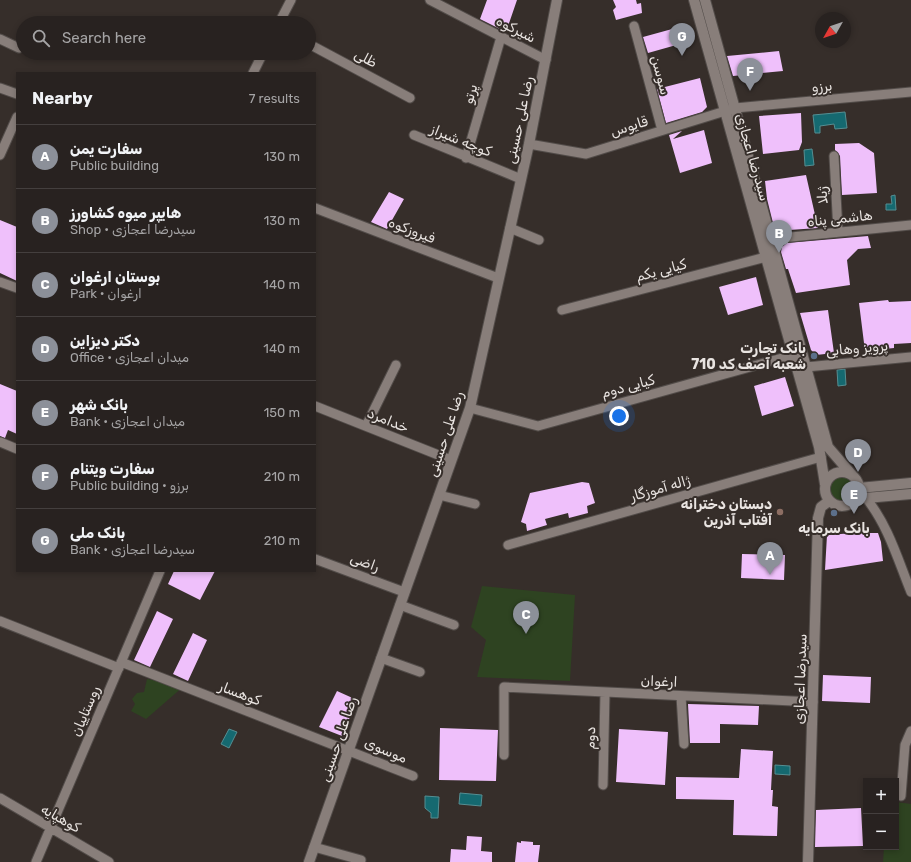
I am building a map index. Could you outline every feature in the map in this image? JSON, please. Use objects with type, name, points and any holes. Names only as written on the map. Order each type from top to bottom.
[{"type":"main road","name":"رضا علی حسینی","points":[[309,862],[470,408],[529,144],[557,0]]},
{"type":"main road","name":"سیدرضا اعجازی","points":[[694,0],[771,239],[828,447],[853,476]]},
{"type":"main road","name":"سیدرضا اعجازی","points":[[705,0],[766,257],[821,457],[825,484]]},
{"type":"main road","points":[[861,494],[853,476],[848,473],[837,473],[828,479],[825,484],[825,490],[830,501],[839,506],[844,506],[850,504],[861,494],[911,483]]},
{"type":"main road","points":[[861,494],[911,494]]},
{"type":"main road","name":"سیدرضا اعجازی","points":[[808,862],[818,518],[821,507],[830,501]]},
{"type":"street","points":[[283,16],[291,0]]},
{"type":"street","name":"شیرکوه","points":[[430,0],[546,60]]},
{"type":"street","name":"سوسن","points":[[634,26],[662,130]]},
{"type":"street","name":"پرتو","points":[[466,158],[501,37]]},
{"type":"street","points":[[0,39],[16,47]]},
{"type":"street","name":"ظلی","points":[[316,48],[410,98]]},
{"type":"street","points":[[254,72],[260,60]]},
{"type":"street","points":[[0,88],[16,94]]},
{"type":"street","name":"برزو","points":[[730,110],[911,92]]},
{"type":"street","name":"قایوس","points":[[529,144],[586,154],[730,110]]},
{"type":"street","points":[[0,155],[16,119]]},
{"type":"street","name":"کوچه شیراز","points":[[414,136],[521,179]]},
{"type":"street","name":"ژیلا","points":[[834,156],[838,232]]},
{"type":"street","name":"فیروزکوه","points":[[316,208],[498,278]]},
{"type":"street","name":"هاشمی پناه","points":[[771,239],[911,225]]},
{"type":"street","points":[[510,228],[539,240]]},
{"type":"street","name":"کیایی یکم","points":[[562,310],[766,257]]},
{"type":"street","points":[[0,282],[16,288]]},
{"type":"street","name":"کیایی دوم","points":[[470,408],[538,426],[793,355]]},
{"type":"street","name":"پرویز وهابی","points":[[806,367],[911,357]]},
{"type":"street","points":[[366,426],[396,365]]},
{"type":"street","name":"خدامرد","points":[[316,406],[451,460]]},
{"type":"street","points":[[0,442],[16,449]]},
{"type":"street","name":"ژاله آموزگار","points":[[508,545],[821,457]]},
{"type":"street","points":[[861,494],[874,508],[884,527],[911,592]]},
{"type":"street","points":[[439,495],[476,504]]},
{"type":"street","name":"راضی","points":[[316,559],[404,592]]},
{"type":"street","name":"روستاییان","points":[[36,862],[160,572]]},
{"type":"street","points":[[400,605],[454,625]]},
{"type":"street","name":"کوهسار","points":[[0,622],[349,750]]},
{"type":"street","points":[[381,658],[420,672]]},
{"type":"street","name":"ارغوان","points":[[504,755],[504,687],[813,702]]},
{"type":"street","name":"دوم","points":[[603,785],[605,693]]},
{"type":"street","points":[[681,696],[684,744]]},
{"type":"street","points":[[901,796],[905,745],[911,731]]},
{"type":"street","name":"موسوی","points":[[349,750],[413,776]]},
{"type":"street","name":"کوهپایه","points":[[0,798],[109,862]]},
{"type":"street","points":[[314,847],[361,860]]},
{"type":"green space","points":[[841,475],[851,479],[855,489],[851,499],[841,503],[831,499],[827,489],[831,479]]},
{"type":"green space","points":[[482,586],[575,595],[570,681],[477,677],[486,640],[471,627]]},
{"type":"green space","points":[[147,679],[184,686],[146,719],[131,711],[135,704],[132,699],[137,693],[144,692]]},
{"type":"green space","points":[[899,802],[911,804],[911,862],[883,862],[884,850],[899,850]]},
{"type":"water","points":[[845,112],[847,128],[835,129],[834,124],[820,126],[820,133],[815,133],[813,115]]},
{"type":"water","points":[[812,149],[814,165],[805,166],[804,150]]},
{"type":"water","points":[[895,195],[896,210],[886,210],[886,204],[892,204],[891,196]]},
{"type":"water","points":[[845,369],[846,385],[838,386],[837,370]]},
{"type":"water","points":[[229,729],[237,732],[229,748],[221,744]]},
{"type":"water","points":[[775,765],[790,766],[790,775],[775,774]]},
{"type":"water","points":[[460,793],[482,795],[481,806],[459,804]]},
{"type":"water","points":[[425,796],[439,797],[438,818],[431,818],[431,813],[425,808]]},
{"type":"building","points":[[487,0],[517,0],[506,32],[480,19]]},
{"type":"building","points":[[613,0],[636,0],[637,4],[641,3],[642,13],[616,20],[613,10],[616,7]]},
{"type":"building","points":[[683,26],[687,42],[648,53],[643,37]]},
{"type":"building","points":[[779,51],[783,71],[733,76],[727,56]]},
{"type":"building","points":[[700,78],[707,107],[702,112],[666,123],[657,89]]},
{"type":"building","points":[[801,113],[802,142],[799,150],[763,154],[759,116]]},
{"type":"building","points":[[704,130],[712,163],[680,173],[669,135],[682,131],[673,139]]},
{"type":"building","points":[[859,143],[874,153],[877,193],[842,195],[840,156],[835,150],[835,144]]},
{"type":"building","points":[[806,175],[818,228],[775,231],[767,199],[765,181]]},
{"type":"building","points":[[389,192],[404,199],[387,229],[371,222]]},
{"type":"building","points":[[0,220],[16,227],[16,281],[0,273]]},
{"type":"building","points":[[868,236],[871,248],[858,249],[847,260],[850,285],[796,293],[781,252],[782,247],[787,243]]},
{"type":"building","points":[[756,277],[763,305],[728,315],[719,287]]},
{"type":"building","points":[[888,300],[889,302],[911,301],[911,343],[894,344],[894,348],[865,351],[859,303]]},
{"type":"building","points":[[828,310],[834,353],[816,355],[811,350],[800,313]]},
{"type":"building","points":[[785,377],[794,406],[762,416],[754,386]]},
{"type":"building","points":[[0,384],[16,391],[16,434],[8,430],[5,438],[0,436]]},
{"type":"building","points":[[582,482],[589,483],[595,503],[587,506],[588,513],[569,518],[568,513],[545,519],[547,525],[527,531],[526,524],[521,522],[530,493]]},
{"type":"building","points":[[878,533],[881,542],[883,561],[825,570],[827,535]]},
{"type":"building","points":[[742,554],[785,555],[784,580],[741,578]]},
{"type":"building","points":[[174,572],[214,572],[200,600],[168,584]]},
{"type":"building","points":[[157,611],[173,619],[150,667],[134,660]]},
{"type":"building","points":[[193,633],[207,640],[188,681],[173,674]]},
{"type":"building","points":[[823,675],[871,677],[870,703],[822,701]]},
{"type":"building","points":[[337,691],[357,700],[342,736],[319,727]]},
{"type":"building","points":[[688,704],[759,706],[758,725],[720,724],[720,743],[690,743]]},
{"type":"building","points":[[440,728],[498,730],[496,781],[439,780]]},
{"type":"building","points":[[619,729],[668,732],[665,785],[616,782]]},
{"type":"building","points":[[741,749],[773,751],[771,790],[773,790],[772,806],[778,807],[777,836],[733,835],[734,800],[676,799],[676,777],[739,778]]},
{"type":"building","points":[[861,808],[863,846],[815,847],[816,810]]},
{"type":"building","points":[[467,836],[482,837],[481,851],[492,852],[492,862],[450,862],[451,849],[466,850]]},
{"type":"building","points":[[521,841],[533,842],[533,845],[540,845],[538,862],[515,862],[517,842],[521,843]]},
{"type":"place","name":"بانک ملی","points":[[682,56]]},
{"type":"place","name":"سفارت ویتنام","points":[[750,91]]},
{"type":"place","name":"هایپر میوه کشاورز","points":[[779,253]]},
{"type":"place","name":"بانک تجارت شعبه آصف کد 710","points":[[814,356]]},
{"type":"place","name":"دکتر دیزاین","points":[[858,472]]},
{"type":"place","name":"دبستان دخترانه آفتاب آذرین","points":[[780,512]]},
{"type":"place","name":"بانک سرمایه","points":[[834,513]]},
{"type":"place","name":"بانک شهر","points":[[854,514]]},
{"type":"place","name":"سفارت یمن","points":[[770,575]]},
{"type":"place","name":"بوستان ارغوان","points":[[526,634]]}]
